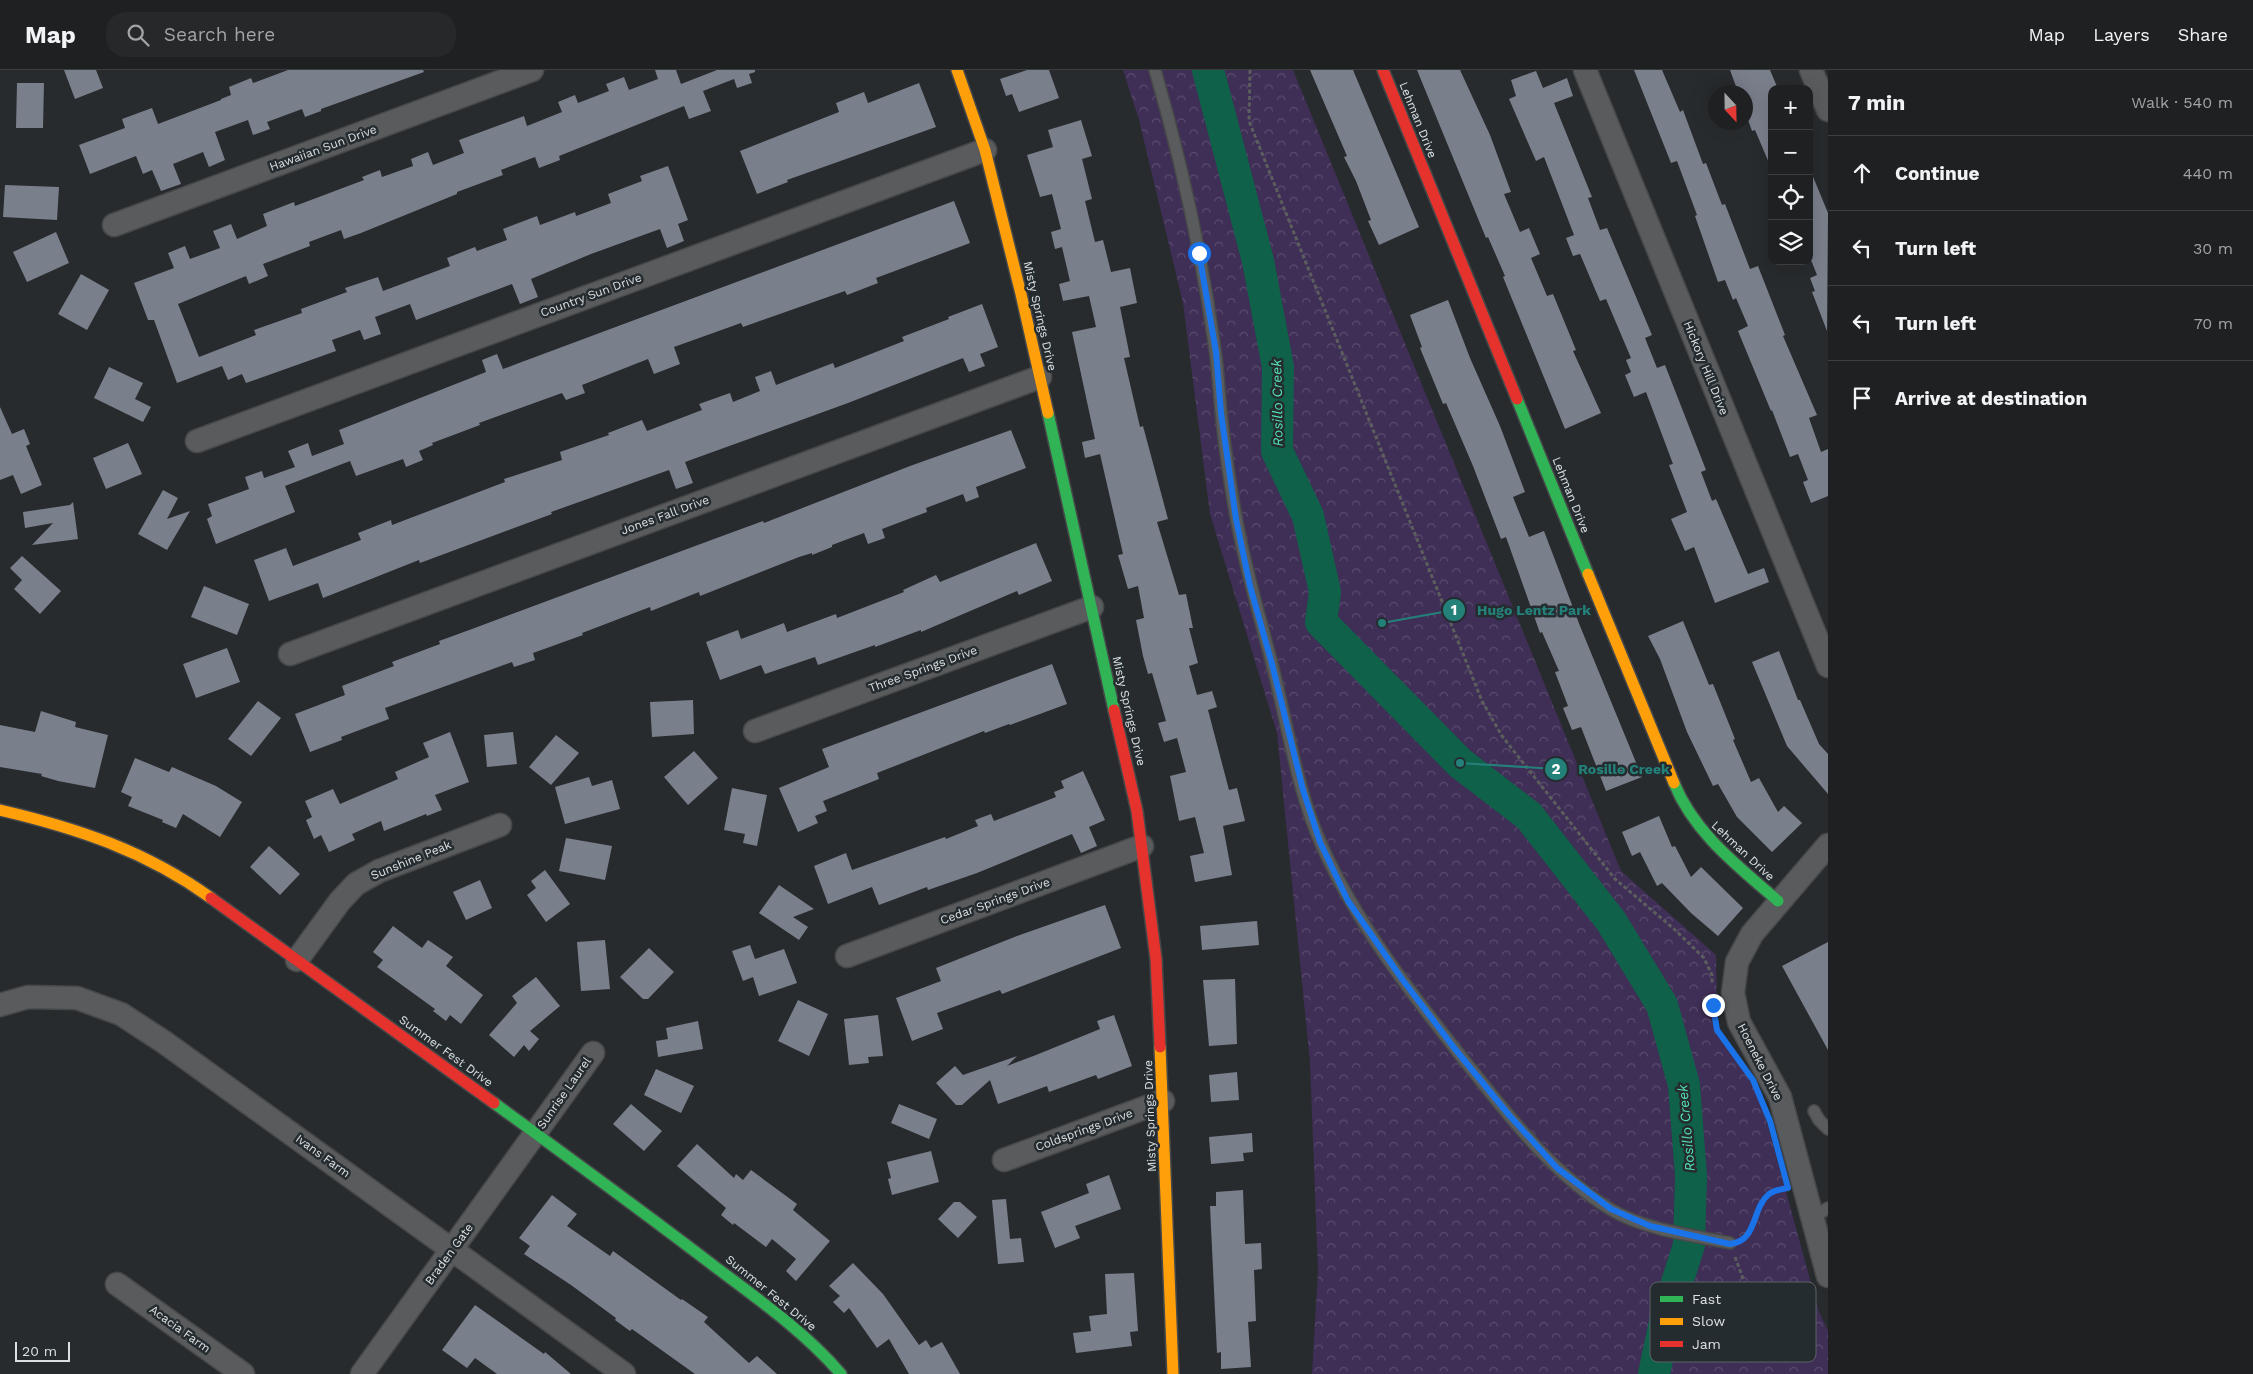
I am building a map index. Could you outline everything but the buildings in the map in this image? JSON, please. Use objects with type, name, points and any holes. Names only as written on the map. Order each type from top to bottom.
[{"type":"street","name":"Hawaiian Sun Drive","points":[[114,225],[532,70]]},
{"type":"street","name":"Misty Springs Drive","points":[[957,70],[985,150],[1040,377],[1137,811],[1156,959],[1173,1374]]},
{"type":"street","name":"Lehman Drive","points":[[1383,70],[1679,796],[1692,819],[1709,840],[1778,901]]},
{"type":"street","name":"Hickory Hill Drive","points":[[1585,70],[1828,666]]},
{"type":"street","points":[[1811,70],[1828,110]]},
{"type":"street","name":"Country Sun Drive","points":[[197,441],[985,150]]},
{"type":"street","name":"Jones Fall Drive","points":[[290,654],[1040,377]]},
{"type":"street","name":"Three Springs Drive","points":[[755,731],[1092,607]]},
{"type":"street","name":"Summer Fest Drive","points":[[0,810],[90,834],[147,860],[197,888],[536,1133],[789,1323],[829,1360],[840,1374]]},
{"type":"street","name":"Sunshine Peak","points":[[297,960],[340,901],[356,884],[379,871],[500,825]]},
{"type":"street","name":"Hoeneke Drive","points":[[1828,844],[1752,934],[1737,962],[1733,993],[1740,1022],[1780,1098],[1820,1213],[1828,1276]]},
{"type":"street","name":"Cedar Springs Drive","points":[[847,956],[1142,846]]},
{"type":"street","name":"Ivans Farm","points":[[0,1006],[28,998],[77,998],[121,1014],[164,1042],[624,1374]]},
{"type":"street","name":"Sunrise Laurel","points":[[536,1133],[593,1054]]},
{"type":"street","name":"Coldsprings Drive","points":[[1004,1160],[1163,1101]]},
{"type":"street","name":"Braden Gate","points":[[362,1374],[536,1133]]},
{"type":"street","name":"Acacia Farm","points":[[117,1284],[242,1374]]},
{"type":"lane","points":[[1155,70],[1199,253],[1216,352],[1221,413],[1236,519],[1248,577],[1303,790],[1320,842],[1348,901],[1402,979],[1509,1115],[1557,1168],[1611,1209],[1650,1226],[1730,1244]]},
{"type":"lane","points":[[1814,1111],[1818,1120],[1828,1129]]},
{"type":"path","points":[[1250,70],[1249,121],[1482,701],[1502,736],[1615,879],[1674,929],[1704,958],[1712,975],[1712,985]]},
{"type":"path","points":[[1712,995],[1717,1030],[1727,1045]]},
{"type":"path","points":[[1744,1282],[1730,1244],[1738,1243],[1749,1235],[1757,1212],[1769,1194],[1788,1188]]},
{"type":"green space","points":[[1123,70],[1293,70],[1621,871],[1716,955],[1717,1024],[1761,1101],[1811,1282],[1650,1282],[1650,1362],[1816,1362],[1816,1301],[1828,1331],[1828,1374],[1312,1374],[1318,1271],[1310,1062],[1277,733],[1210,514],[1183,303],[1139,120]]},
{"type":"waterway","name":"Rosillo Creek","points":[[1208,70],[1258,261],[1278,367],[1277,451],[1308,516],[1325,592],[1321,622],[1460,763],[1529,816],[1611,921],[1662,1005],[1684,1085],[1691,1176],[1689,1245],[1677,1282]]},
{"type":"waterway","name":"Rosillo Creek","points":[[1654,1374],[1657,1362]]},
{"type":"traffic: fast","points":[[1517,399],[1588,574]]},
{"type":"traffic: fast","points":[[1048,413],[1114,710]]},
{"type":"traffic: fast","points":[[1674,783],[1693,818],[1705,833],[1733,862],[1778,901]]},
{"type":"traffic: fast","points":[[494,1103],[764,1304],[797,1330],[841,1374]]},
{"type":"traffic: slow","points":[[957,70],[985,150],[1048,413]]},
{"type":"traffic: slow","points":[[1588,574],[1674,783]]},
{"type":"traffic: slow","points":[[0,810],[83,833],[110,843],[161,867],[211,898]]},
{"type":"traffic: slow","points":[[1160,1047],[1173,1374]]},
{"type":"traffic: jam","points":[[1383,70],[1517,399]]},
{"type":"traffic: jam","points":[[1114,710],[1137,811],[1156,959],[1160,1047]]},
{"type":"traffic: jam","points":[[211,898],[494,1103]]},
{"type":"place","name":"Hugo Lentz Park","points":[[1382,623]]},
{"type":"place","name":"Rosillo Creek","points":[[1460,763]]},
{"type":"route","points":[[1199,253],[1216,352],[1221,413],[1236,519],[1250,586],[1272,664],[1303,790],[1320,842],[1348,901],[1402,979],[1455,1049],[1509,1115],[1557,1168],[1611,1209],[1650,1226],[1730,1244],[1738,1243],[1749,1235],[1757,1212],[1769,1194],[1788,1188],[1770,1121],[1753,1080],[1717,1030],[1713,1005]]}]
